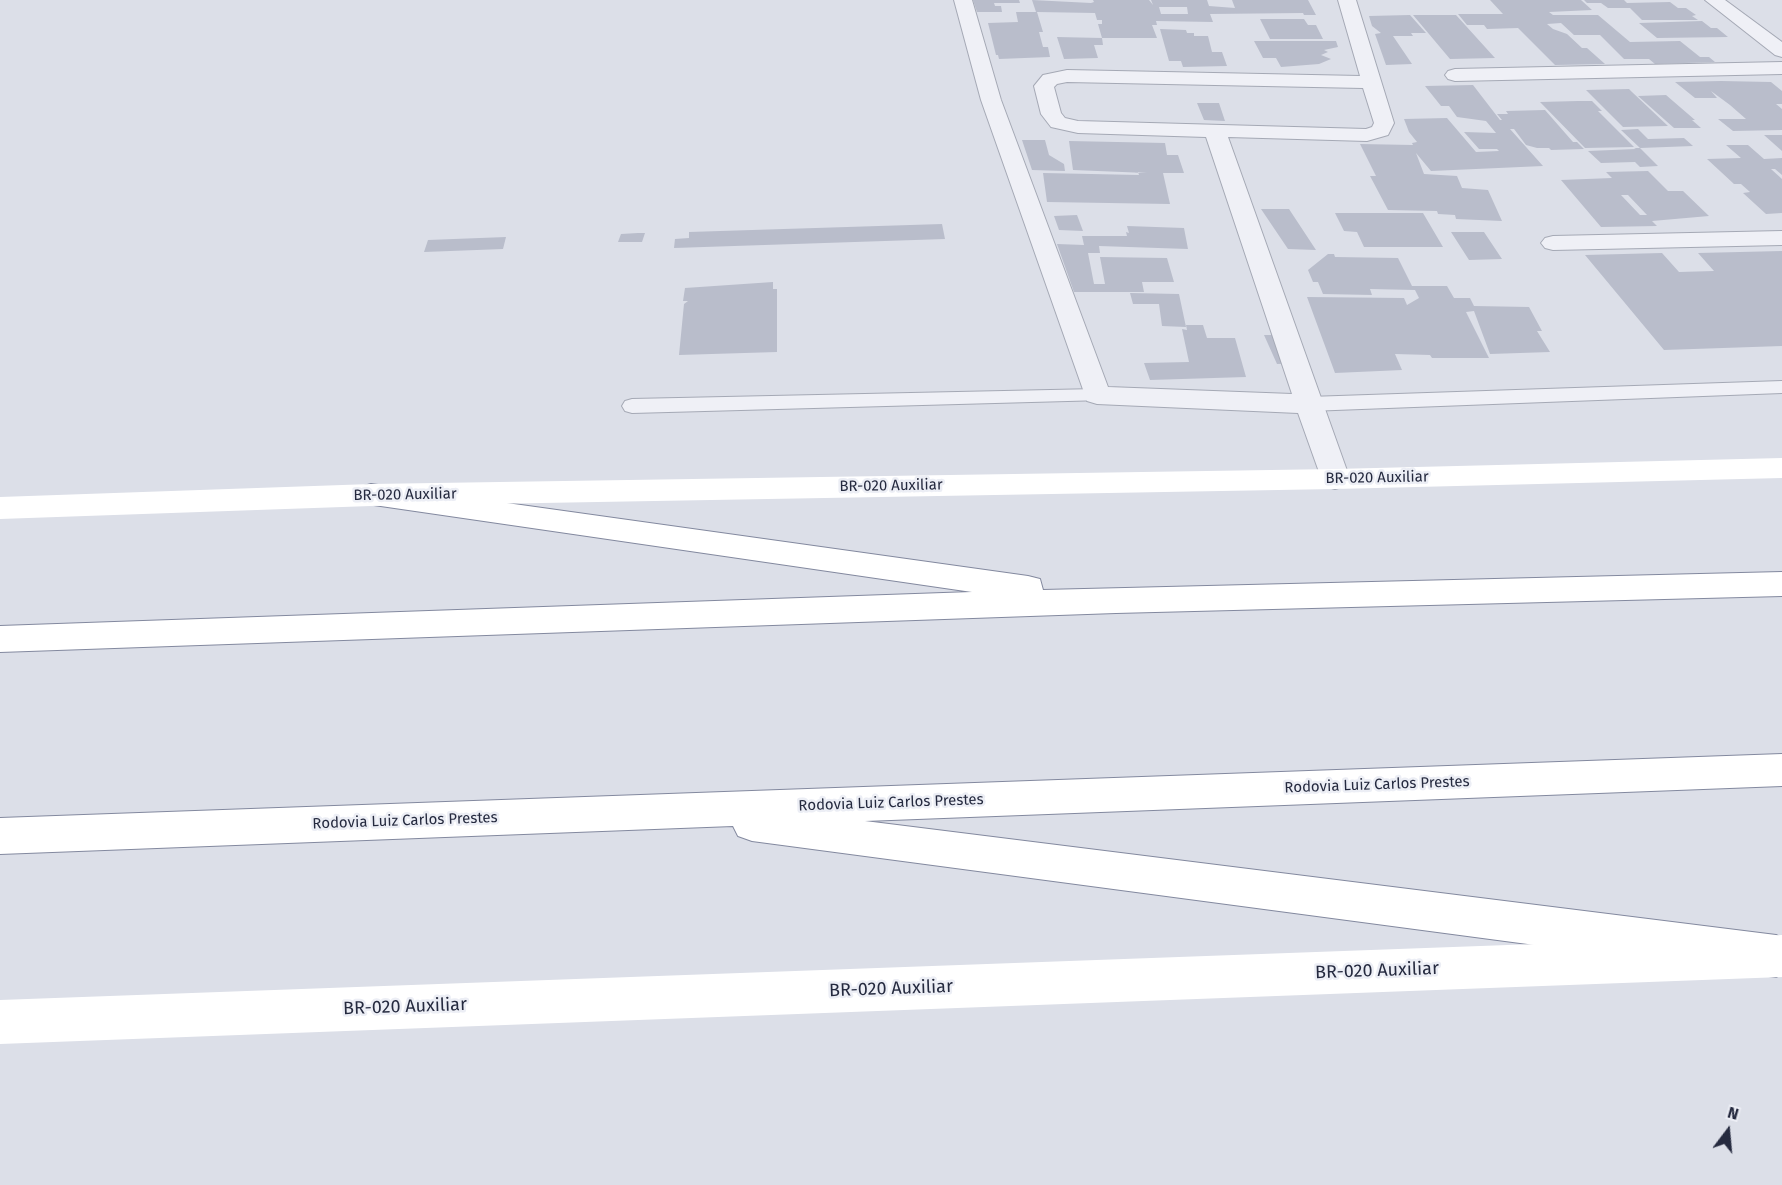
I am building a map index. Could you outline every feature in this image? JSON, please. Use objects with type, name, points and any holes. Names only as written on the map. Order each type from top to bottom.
[{"type":"main road","name":"BR-020 Auxiliar","points":[[0,508],[370,495],[1335,479],[1782,468]]},
{"type":"main road","points":[[370,495],[1116,600]]},
{"type":"main road","points":[[0,639],[1116,600],[1782,584]]},
{"type":"main road","name":"Rodovia Luiz Carlos Prestes","points":[[0,836],[1782,770]]},
{"type":"main road","points":[[658,812],[1779,956]]},
{"type":"main road","name":"BR-020 Auxiliar","points":[[0,1022],[1779,956]]},
{"type":"street","points":[[963,0],[991,100],[1097,395],[1309,404]]},
{"type":"street","points":[[1347,0],[1373,82],[1384,123],[1381,131],[1367,135],[1078,127],[1058,123],[1051,114],[1044,86],[1050,79],[1067,76],[1373,82]]},
{"type":"street","points":[[1714,0],[1782,51]]},
{"type":"street","points":[[1455,75],[1782,68]]},
{"type":"street","points":[[1215,132],[1335,479]]},
{"type":"street","points":[[1553,243],[1782,238]]},
{"type":"lane","points":[[1309,404],[1782,387]]},
{"type":"lane","points":[[632,406],[1097,395]]},
{"type":"building","points":[[973,0],[1019,0],[1020,3],[994,3],[995,6],[1001,6],[1002,12],[977,12]]},
{"type":"building","points":[[1032,0],[1091,3],[1094,2],[1093,0],[1149,0],[1153,5],[1151,0],[1207,0],[1209,6],[1235,8],[1232,0],[1308,0],[1316,15],[1304,15],[1303,13],[1210,14],[1213,22],[1156,21],[1157,25],[1152,25],[1157,38],[1102,38],[1098,24],[1102,24],[1102,20],[1097,20],[1095,13],[1037,12],[1043,32],[1039,32],[1043,47],[1048,47],[1050,57],[999,59],[988,23],[1018,22],[1016,12],[1036,12]],"holes":[[[1159,7],[1187,7],[1188,14],[1161,14]]]},
{"type":"building","points":[[1490,0],[1581,0],[1592,10],[1549,12],[1553,15],[1598,15],[1630,42],[1680,41],[1700,57],[1709,57],[1715,62],[1655,64],[1649,59],[1624,59],[1600,35],[1574,35],[1561,23],[1547,24],[1567,34],[1605,64],[1555,65],[1518,28],[1487,29],[1484,25],[1467,25],[1458,14],[1503,14]]},
{"type":"building","points":[[1584,0],[1624,0],[1627,3],[1670,2],[1678,8],[1686,8],[1696,15],[1692,16],[1698,20],[1642,20],[1630,8],[1608,8],[1601,3],[1587,3]]},
{"type":"building","points":[[1410,15],[1426,33],[1411,33],[1413,36],[1393,36],[1412,64],[1386,65],[1375,34],[1381,33],[1372,26],[1369,16]]},
{"type":"building","points":[[1413,15],[1456,15],[1495,58],[1450,59]]},
{"type":"building","points":[[1260,19],[1304,19],[1308,25],[1316,25],[1323,39],[1270,39]]},
{"type":"building","points":[[1702,21],[1711,28],[1717,28],[1728,37],[1657,38],[1639,23]]},
{"type":"building","points":[[1160,29],[1186,30],[1187,33],[1194,33],[1194,36],[1208,36],[1212,52],[1222,52],[1227,66],[1183,67],[1181,61],[1169,61]]},
{"type":"building","points":[[1057,37],[1102,38],[1103,45],[1094,45],[1098,58],[1064,59]]},
{"type":"building","points":[[1254,41],[1336,41],[1338,47],[1324,50],[1328,52],[1321,55],[1331,59],[1319,64],[1281,67],[1276,58],[1263,58]]},
{"type":"building","points":[[1675,82],[1771,82],[1782,91],[1782,104],[1776,104],[1782,109],[1782,130],[1733,131],[1718,119],[1746,119],[1730,105],[1711,91],[1717,98],[1695,98]]},
{"type":"building","points":[[1473,85],[1500,120],[1502,120],[1497,114],[1508,114],[1506,111],[1545,110],[1573,142],[1577,142],[1584,149],[1537,148],[1526,145],[1514,129],[1510,129],[1543,166],[1431,171],[1416,153],[1424,174],[1457,176],[1462,188],[1488,190],[1502,221],[1456,219],[1455,215],[1438,214],[1437,211],[1388,210],[1370,176],[1376,176],[1360,144],[1413,145],[1412,143],[1417,142],[1409,132],[1404,119],[1447,118],[1476,152],[1499,151],[1479,149],[1464,132],[1496,133],[1486,121],[1457,117],[1449,106],[1441,106],[1425,86]]},
{"type":"building","points":[[1629,89],[1668,126],[1623,127],[1586,90]]},
{"type":"building","points":[[1666,95],[1701,128],[1674,128],[1638,96]]},
{"type":"building","points":[[1592,101],[1602,111],[1598,111],[1634,147],[1585,148],[1540,102]]},
{"type":"building","points":[[1197,103],[1219,103],[1225,121],[1204,120]]},
{"type":"building","points":[[1638,129],[1648,139],[1684,138],[1693,146],[1640,148],[1621,130]]},
{"type":"building","points":[[1764,135],[1782,135],[1782,151]]},
{"type":"building","points":[[1022,140],[1045,140],[1049,155],[1064,164],[1065,171],[1032,170]]},
{"type":"building","points":[[1069,141],[1165,143],[1167,155],[1178,155],[1184,173],[1163,173],[1170,204],[1047,202],[1043,173],[1139,175],[1138,173],[1073,170]]},
{"type":"building","points":[[1726,145],[1748,145],[1764,159],[1782,158],[1782,175],[1775,169],[1771,169],[1782,179],[1782,213],[1766,214],[1743,193],[1750,192],[1741,184],[1734,184],[1707,159],[1741,158]]},
{"type":"building","points":[[1634,148],[1640,148],[1658,166],[1640,167],[1635,162],[1601,163],[1588,151],[1636,149]]},
{"type":"building","points":[[1648,171],[1668,191],[1683,191],[1709,216],[1652,221],[1657,226],[1601,227],[1561,180],[1612,178],[1606,172]],"holes":[[[1621,195],[1628,195],[1647,215],[1640,215]]]},
{"type":"building","points":[[1261,209],[1289,209],[1316,250],[1288,249]]},
{"type":"building","points":[[1335,213],[1423,213],[1443,247],[1364,247],[1357,232],[1344,231]]},
{"type":"building","points":[[1077,215],[1083,231],[1059,230],[1054,216]]},
{"type":"building","points":[[942,224],[945,239],[674,248],[675,239],[689,238],[689,232]]},
{"type":"building","points":[[1127,226],[1184,228],[1188,249],[1099,246],[1100,253],[1088,253],[1094,284],[1105,284],[1100,257],[1167,258],[1174,282],[1142,282],[1144,292],[1074,292],[1057,244],[1084,245],[1082,236],[1127,236],[1126,232],[1129,233]]},
{"type":"building","points":[[1451,232],[1484,232],[1502,259],[1469,260]]},
{"type":"building","points":[[645,233],[642,242],[618,242],[621,234]]},
{"type":"building","points":[[506,237],[503,249],[424,252],[428,240]]},
{"type":"building","points":[[1782,251],[1782,346],[1664,350],[1585,255],[1662,253],[1679,272],[1714,271],[1698,253]]},
{"type":"building","points":[[1328,254],[1334,254],[1335,257],[1398,258],[1412,286],[1447,286],[1454,298],[1470,298],[1474,306],[1529,307],[1542,331],[1537,331],[1550,352],[1490,354],[1474,311],[1466,312],[1489,358],[1432,358],[1430,355],[1395,354],[1402,370],[1335,373],[1307,297],[1404,298],[1407,305],[1419,298],[1415,290],[1370,289],[1372,295],[1323,294],[1318,282],[1313,282],[1308,270]]},
{"type":"building","points":[[773,282],[773,289],[777,289],[777,352],[679,355],[684,304],[688,301],[683,301],[685,288]]},
{"type":"building","points":[[1130,293],[1179,294],[1186,327],[1162,326],[1159,304],[1133,304]]},
{"type":"building","points":[[1186,325],[1203,325],[1207,338],[1235,338],[1246,377],[1150,380],[1144,363],[1189,362],[1182,329],[1187,330]]},
{"type":"building","points":[[1264,335],[1294,335],[1307,363],[1277,364]]}]
